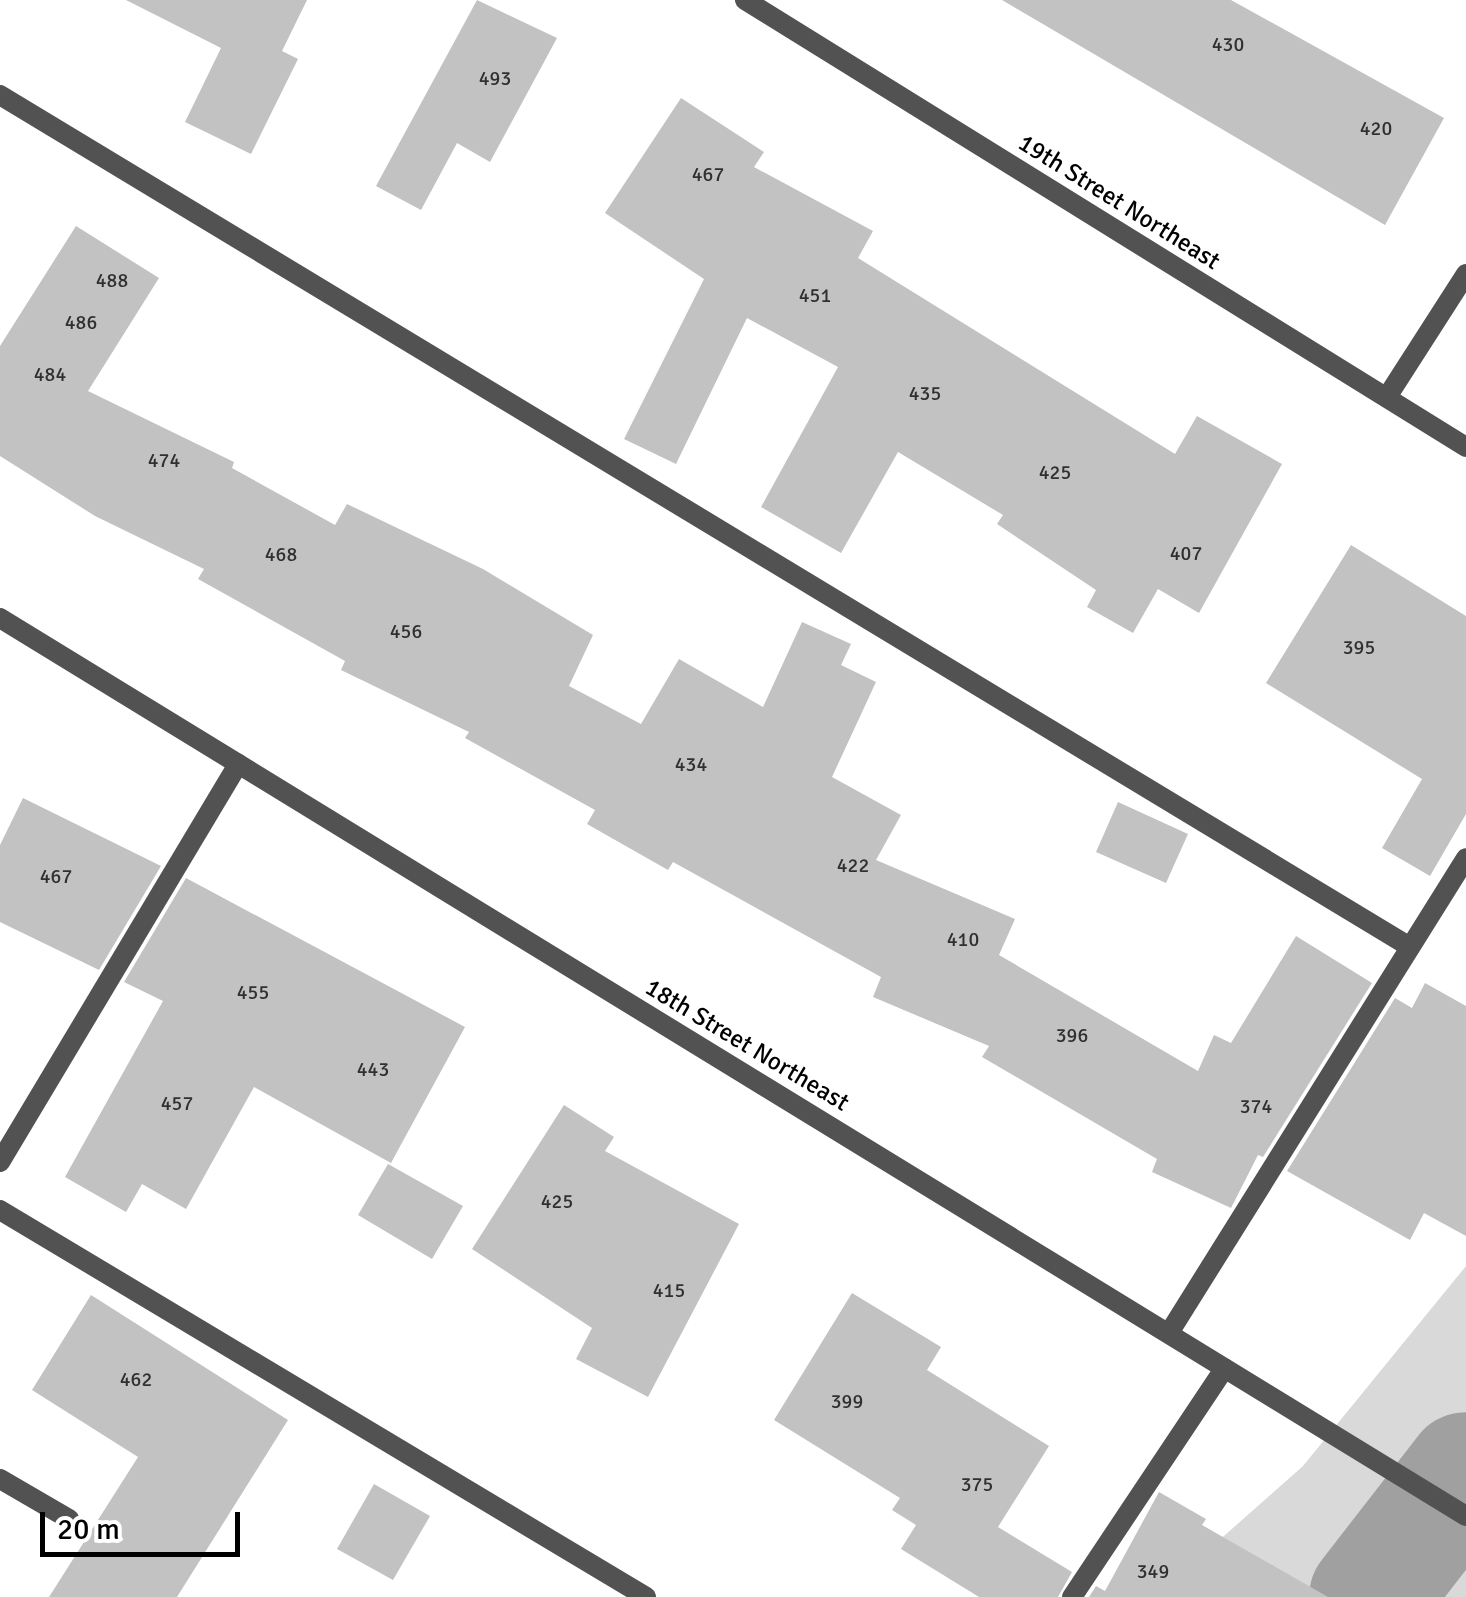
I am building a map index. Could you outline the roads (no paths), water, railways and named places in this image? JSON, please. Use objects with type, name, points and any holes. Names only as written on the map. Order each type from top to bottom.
[{"type":"street","name":"19th Street Northeast","points":[[745,0],[1466,447]]},
{"type":"street","points":[[0,95],[1410,947]]},
{"type":"street","points":[[1387,397],[1466,274]]},
{"type":"street","name":"18th Street Northeast","points":[[0,618],[1466,1516]]},
{"type":"street","points":[[0,1162],[238,764]]},
{"type":"street","points":[[1169,1332],[1466,858]]},
{"type":"street","points":[[0,1210],[646,1597]]},
{"type":"street","points":[[1072,1597],[1225,1368]]},
{"type":"street","points":[[0,1479],[69,1519]]},
{"type":"waterway","points":[[1369,1597],[1466,1472]]}]
